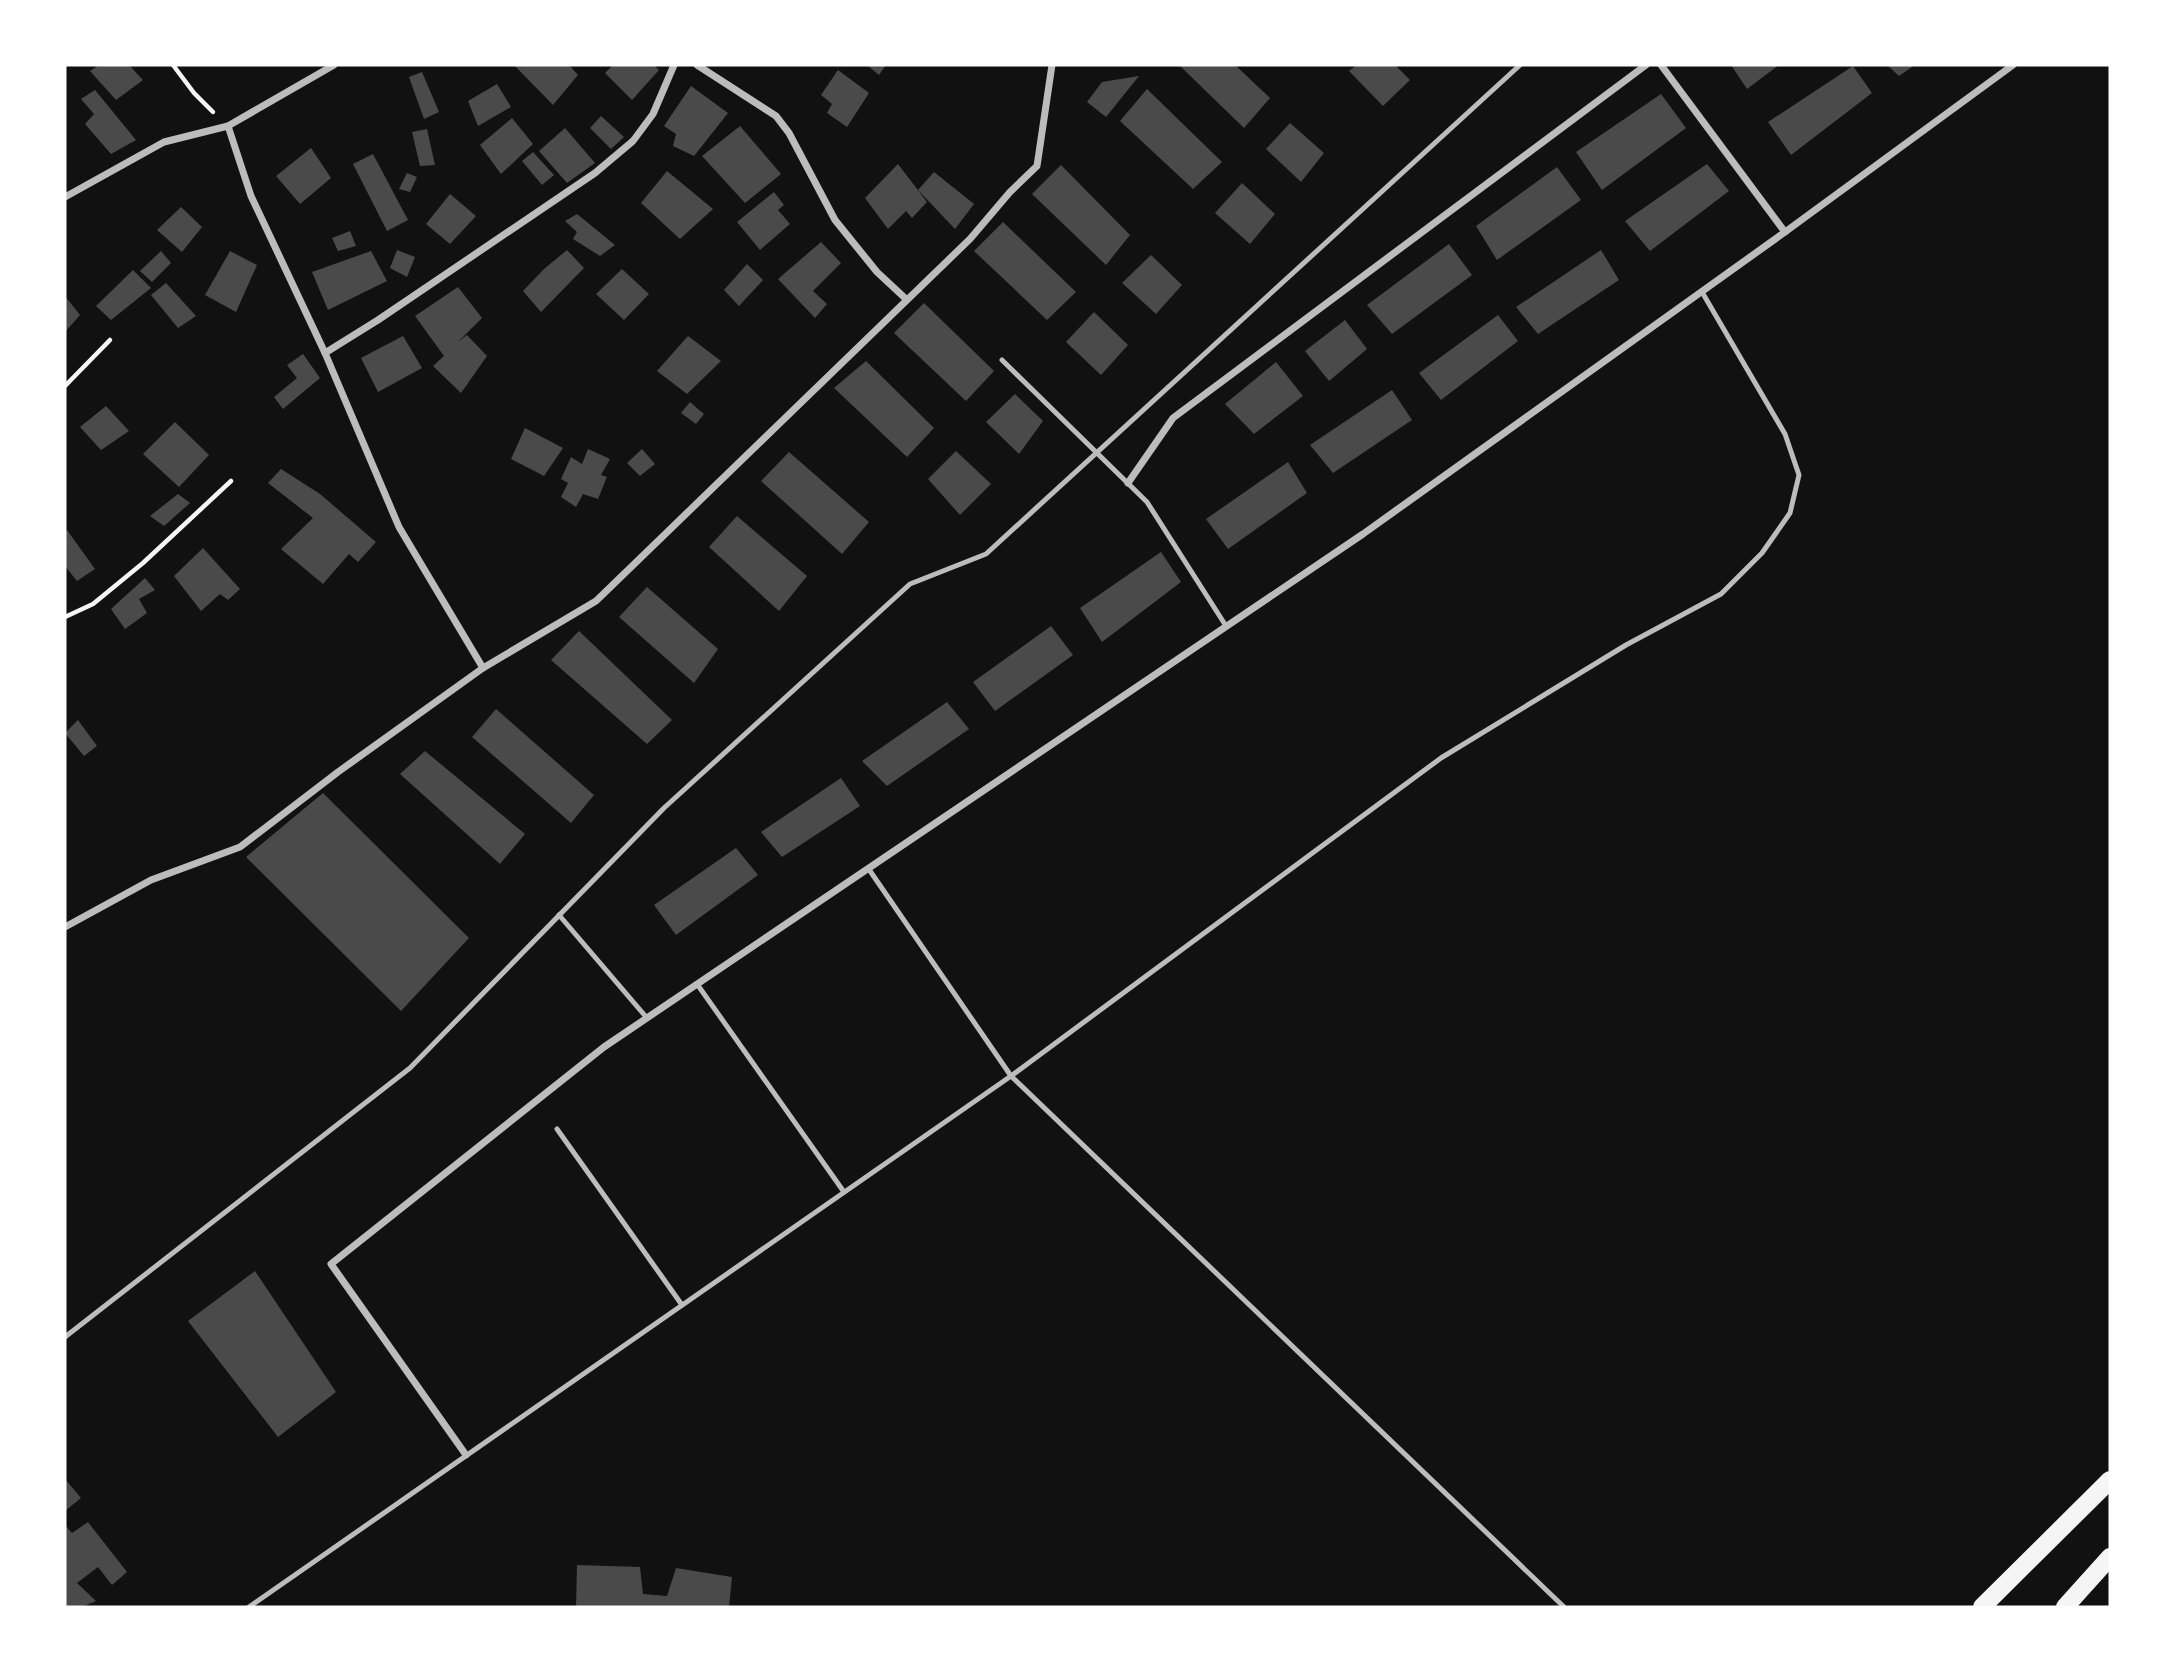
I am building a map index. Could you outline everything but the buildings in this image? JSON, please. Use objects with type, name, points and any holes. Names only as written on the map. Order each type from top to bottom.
[{"type":"main road","points":[[1982,1607],[2110,1479]]},
{"type":"main road","points":[[2065,1607],[2110,1557]]},
{"type":"street","points":[[65,197],[164,142],[228,126],[334,65]]},
{"type":"street","points":[[324,353],[378,320],[595,173],[633,141],[653,114],[674,65]]},
{"type":"street","points":[[697,65],[776,116],[789,133],[835,220],[877,272],[906,299]]},
{"type":"street","points":[[65,927],[151,880],[240,847],[338,772],[484,668],[596,600],[970,239],[1010,192],[1037,166],[1052,65]]},
{"type":"street","points":[[1128,483],[1173,418],[1646,65]]},
{"type":"street","points":[[1661,65],[1785,232]]},
{"type":"street","points":[[466,1455],[331,1264],[604,1046],[1363,534],[1702,292],[2013,65]]},
{"type":"street","points":[[228,126],[251,196],[324,353],[399,527],[484,668]]},
{"type":"lane","points":[[65,1337],[410,1068],[664,808],[910,584],[986,554],[1520,65]]},
{"type":"lane","points":[[248,1607],[1011,1076],[1441,758],[1626,645],[1721,594],[1762,553],[1790,513],[1799,475],[1785,434],[1702,292]]},
{"type":"lane","points":[[1002,360],[1147,502],[1226,626]]},
{"type":"lane","points":[[868,868],[1011,1076],[1564,1607]]},
{"type":"lane","points":[[559,915],[647,1018]]},
{"type":"lane","points":[[697,984],[845,1192]]},
{"type":"lane","points":[[557,1129],[682,1305]]},
{"type":"path","points":[[173,65],[194,93],[228,126]]},
{"type":"path","points":[[65,386],[110,340]]},
{"type":"path","points":[[65,617],[93,604],[143,563],[231,481]]}]
